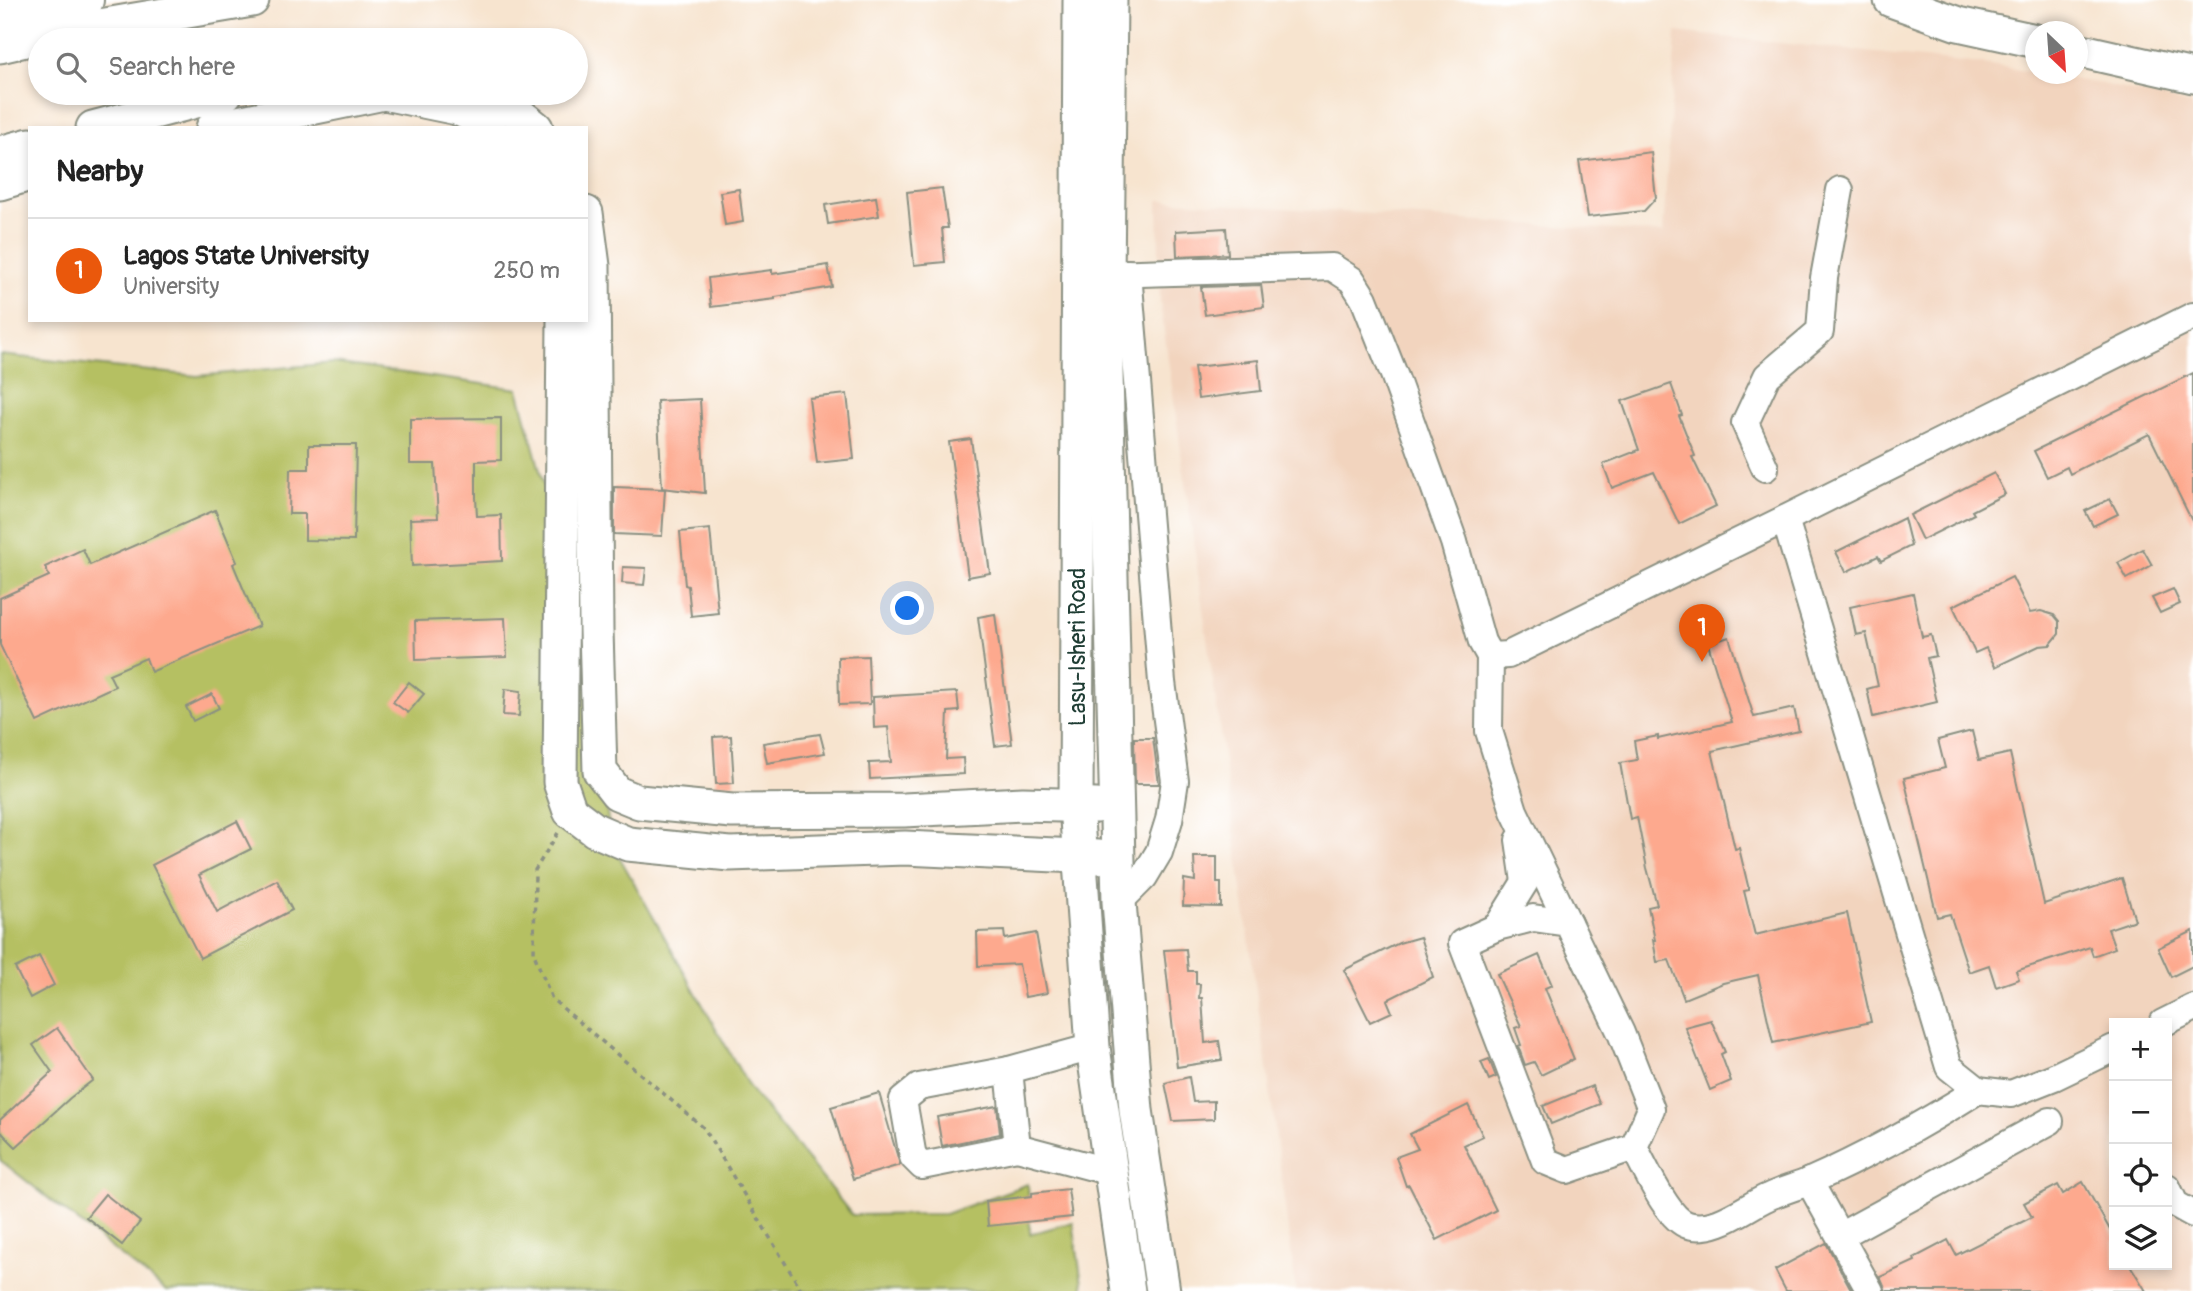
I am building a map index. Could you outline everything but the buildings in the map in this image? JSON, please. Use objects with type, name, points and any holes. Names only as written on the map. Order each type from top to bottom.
[{"type":"highway","points":[[0,27],[84,0]]},
{"type":"main road","points":[[88,28],[252,0]]},
{"type":"main road","name":"Lasu-Isheri Road","points":[[1080,0],[1076,806],[1093,1047],[1128,1291]]},
{"type":"main road","name":"Lasu-Isheri Road","points":[[1110,0],[1118,273],[1106,373],[1119,902],[1136,1110],[1163,1291]]},
{"type":"main road","points":[[1891,0],[1958,24],[2025,39]]},
{"type":"main road","points":[[0,27],[28,32]]},
{"type":"main road","points":[[2088,52],[2193,76]]},
{"type":"main road","points":[[101,126],[180,105]]},
{"type":"main road","points":[[223,126],[325,105]]},
{"type":"main road","points":[[442,105],[474,116],[486,126]]},
{"type":"main road","points":[[507,105],[533,126]]},
{"type":"main road","points":[[0,153],[28,146]]},
{"type":"main road","points":[[0,183],[28,175]]},
{"type":"main road","points":[[588,228],[593,266],[600,771],[617,793],[639,802],[732,811],[904,810],[1023,804],[1116,806]]},
{"type":"main road","points":[[564,322],[560,782],[570,811],[595,830],[628,844],[730,854],[905,848],[1118,858]]},
{"type":"lane","points":[[1765,468],[1745,423],[1767,376],[1820,331],[1824,278],[1840,190]]},
{"type":"lane","points":[[1119,902],[1144,877],[1159,852],[1169,820],[1175,781],[1118,273],[1332,267],[1352,280],[1364,299],[1454,542],[1482,642],[1490,656],[1489,731],[1514,811],[1568,923],[1621,1034],[1651,1109],[1634,1147],[1567,1170],[1545,1161],[1462,943],[1497,926],[1533,918],[1568,923]]},
{"type":"lane","points":[[1490,656],[1508,655],[2193,316]]},
{"type":"lane","points":[[1785,519],[1949,1067],[1979,1090],[2011,1094],[2109,1058]]},
{"type":"lane","points":[[1497,926],[1525,882],[1514,811]]},
{"type":"lane","points":[[2172,1019],[2193,1009]]},
{"type":"lane","points":[[1093,1047],[1009,1070],[919,1087],[903,1100],[913,1157],[922,1166],[1017,1147],[1111,1172]]},
{"type":"lane","points":[[1009,1070],[1017,1147]]},
{"type":"lane","points":[[1634,1147],[1673,1216],[1688,1225],[1703,1226],[1725,1220],[1767,1197],[1809,1181],[1923,1125],[1979,1090]]},
{"type":"lane","points":[[1840,1236],[2050,1121]]},
{"type":"lane","points":[[1809,1181],[1870,1291]]},
{"type":"lane","points":[[2172,1198],[2175,1205],[2193,1214]]},
{"type":"path","points":[[570,811],[535,870],[534,954],[552,999],[704,1128],[802,1291]]},
{"type":"shaded area","points":[[1676,32],[1990,65],[2025,71],[2025,84],[2088,84],[2088,82],[2193,105],[2193,1291],[1296,1291],[1160,301],[1158,200],[1663,233]]},
{"type":"green space","points":[[0,355],[197,376],[333,363],[518,389],[582,627],[611,842],[750,1089],[852,1215],[945,1214],[1028,1184],[1030,1234],[1073,1222],[1083,1291],[166,1291],[0,1160]]},
{"type":"place","name":"Lagos State University","points":[[1702,662]]}]
